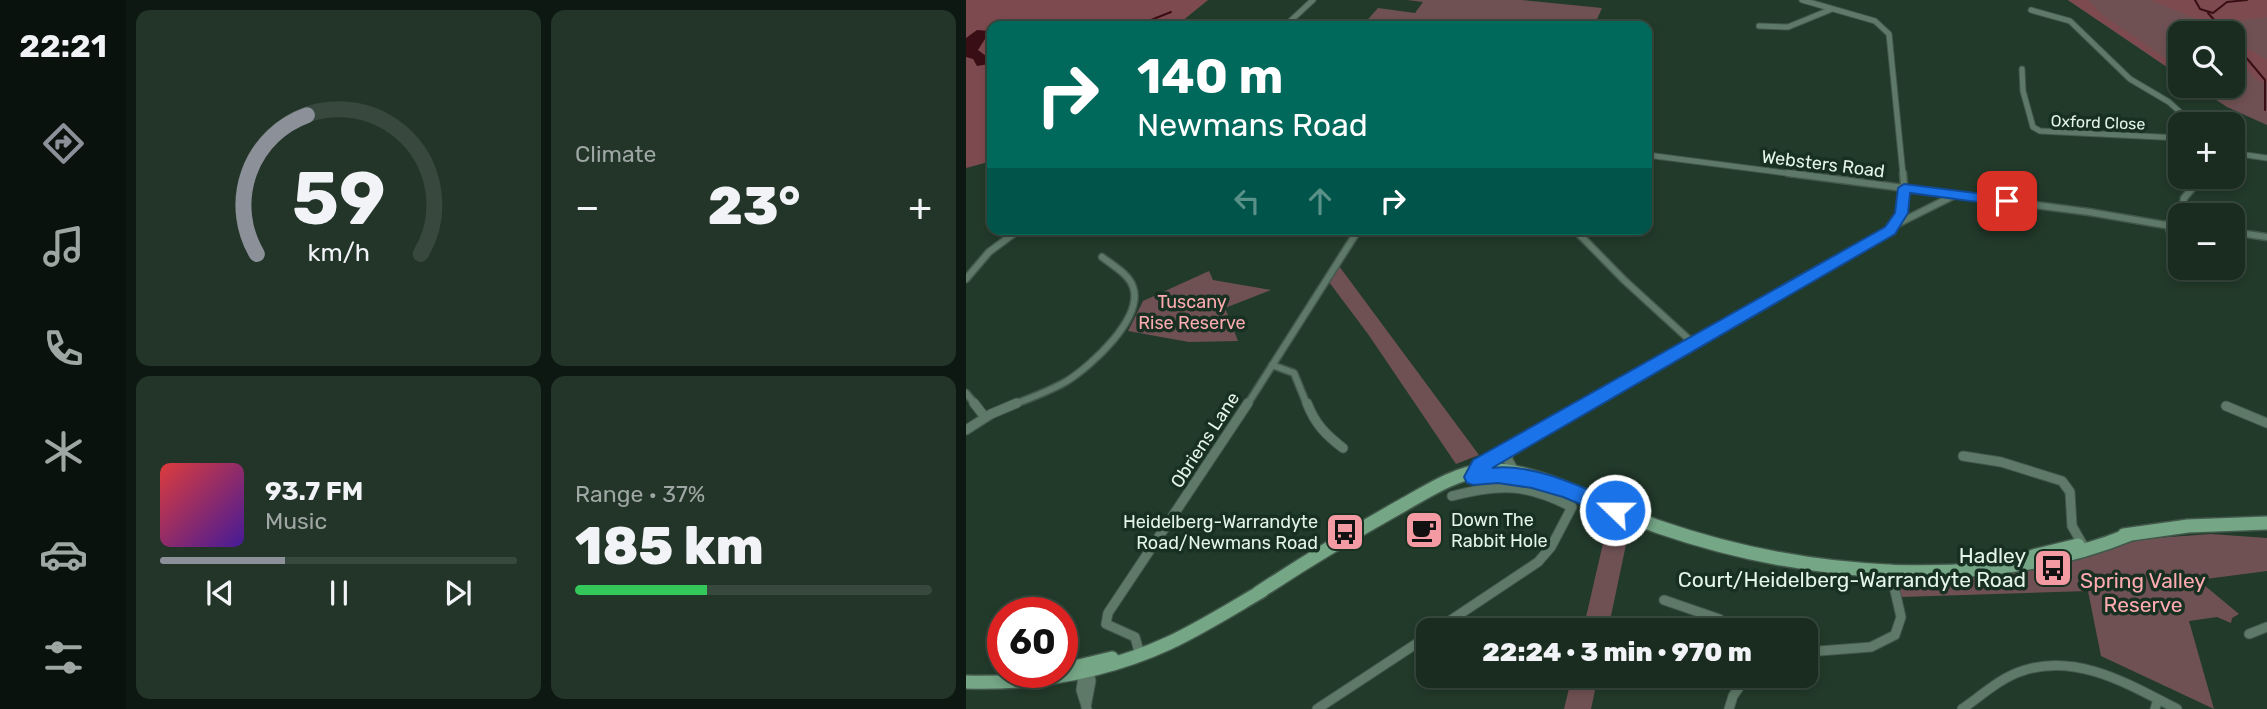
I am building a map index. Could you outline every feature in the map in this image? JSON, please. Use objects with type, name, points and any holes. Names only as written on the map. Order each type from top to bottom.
[{"type":"main road","points":[[966,682],[1028,683],[1086,671],[1195,631],[1433,494],[1474,474],[1514,471],[1545,480],[1657,526],[1718,546],[1789,558],[1890,569],[2000,566],[2057,559],[2084,547],[2131,534],[2207,525],[2267,523]]},
{"type":"main road","points":[[1474,474],[1514,477],[1565,489]]},
{"type":"main road","points":[[2207,525],[2267,530]]},
{"type":"main road","points":[[1078,671],[1086,671]]},
{"type":"main road","points":[[966,675],[987,676]]},
{"type":"street","points":[[1290,21],[1313,0]]},
{"type":"street","points":[[1802,0],[1875,21],[1889,34],[1904,188],[1904,207],[1897,224]]},
{"type":"street","points":[[1759,26],[1788,27],[1832,8]]},
{"type":"street","points":[[2031,9],[2070,21],[2084,31],[2130,79],[2169,102],[2180,112]]},
{"type":"street","name":"Oxford Close","points":[[2022,69],[2021,85],[2027,107],[2034,127],[2040,131],[2168,137]]},
{"type":"street","points":[[2245,155],[2267,158]]},
{"type":"street","name":"Websters Road","points":[[1652,156],[2168,224]]},
{"type":"street","points":[[2180,203],[2183,196],[2192,189]]},
{"type":"street","points":[[1939,192],[1946,199]]},
{"type":"street","points":[[1474,474],[1479,466],[1882,236],[1897,224],[1957,195]]},
{"type":"street","points":[[2165,224],[2168,231]]},
{"type":"street","points":[[2245,234],[2267,237]]},
{"type":"street","points":[[966,279],[989,251],[1012,235]]},
{"type":"street","name":"Obriens Lane","points":[[1139,652],[1135,636],[1106,624],[1108,613],[1355,235]]},
{"type":"street","points":[[1580,235],[1694,344]]},
{"type":"street","points":[[966,430],[984,416],[1064,383],[1096,359],[1114,338],[1133,310],[1136,293],[1130,280],[1102,257]]},
{"type":"street","points":[[1272,365],[1294,373],[1313,419],[1324,433],[1343,449]]},
{"type":"street","points":[[966,393],[984,416]]},
{"type":"street","points":[[2226,406],[2267,423]]},
{"type":"street","points":[[1508,449],[1508,460],[1514,471]]},
{"type":"street","points":[[1963,456],[2001,462],[2062,481],[2070,492],[2070,520],[2084,547]]},
{"type":"street","points":[[1452,496],[1492,485],[1510,484],[1572,507],[1551,547],[1538,562],[1454,618]]},
{"type":"street","points":[[1818,651],[1871,647],[1895,635],[1901,617],[1890,569]]},
{"type":"street","points":[[1664,600],[1717,618]]},
{"type":"street","points":[[2249,634],[2267,627]]},
{"type":"street","points":[[1317,709],[1416,644]]},
{"type":"street","points":[[1962,709],[2021,671],[2048,665],[2076,667],[2114,677],[2156,704],[2177,709]]},
{"type":"street","points":[[1086,671],[1080,690],[1086,708]]},
{"type":"street","points":[[1729,709],[1732,696],[1738,688]]},
{"type":"green space","points":[[1407,0],[1522,0],[1602,8],[1596,21],[1366,21],[1378,8],[1415,13],[1423,2]]},
{"type":"green space","points":[[2068,0],[2267,0],[2267,125],[2213,98],[2245,98],[2245,21],[2168,21],[2168,68]]},
{"type":"green space","points":[[1339,266],[1479,455],[1456,464],[1368,334],[1329,282]]},
{"type":"green space","name":"Tuscany Rise Reserve","points":[[1209,271],[1213,280],[1271,290],[1225,308],[1238,341],[1189,342],[1128,331],[1143,301]]},
{"type":"green space","points":[[1607,526],[1628,535],[1611,618],[1586,618]]},
{"type":"green space","name":"Spring Valley Reserve","points":[[2211,534],[2267,538],[2267,571],[2198,580],[2239,614],[2232,618],[2231,623],[2217,617],[2189,621],[2214,709],[2101,656],[2088,591],[1901,597],[1897,578],[1975,578],[2067,562],[2142,539]]},
{"type":"green space","points":[[1569,688],[1595,688],[1591,709],[1564,709]]},
{"type":"shaded area","points":[[966,0],[1208,0],[1182,21],[987,21],[987,162],[966,168]]},
{"type":"shaded area","points":[[2068,0],[2088,0],[2102,15],[2168,60],[2168,67]]},
{"type":"shaded area","points":[[2150,0],[2267,0],[2267,17],[2202,21]]},
{"type":"shaded area","points":[[977,30],[987,31],[987,36],[978,50],[986,56],[987,64],[977,66],[973,59],[966,57],[966,38]]},
{"type":"shaded area","points":[[2245,47],[2267,60],[2267,83],[2258,81],[2245,66]]},
{"type":"waterway","points":[[2195,0],[2200,9],[2213,13],[2227,2],[2247,0]]},
{"type":"waterway","points":[[1148,21],[1171,12]]},
{"type":"waterway","points":[[2208,13],[2215,21]]},
{"type":"waterway","points":[[2245,56],[2265,80],[2265,110]]},
{"type":"place","name":"Down The Rabbit Hole","points":[[1424,530]]},
{"type":"place","name":"Heidelberg-Warrandyte Road/Newmans Road","points":[[1345,532]]},
{"type":"place","name":"Hadley Court/Heidelberg-Warrandyte Road","points":[[2053,568]]},
{"type":"route","points":[[1615,510],[1565,489],[1532,480],[1498,475],[1473,477],[1479,466],[1494,457],[1890,230],[1897,224],[1902,213],[1904,188],[2007,201]]}]
